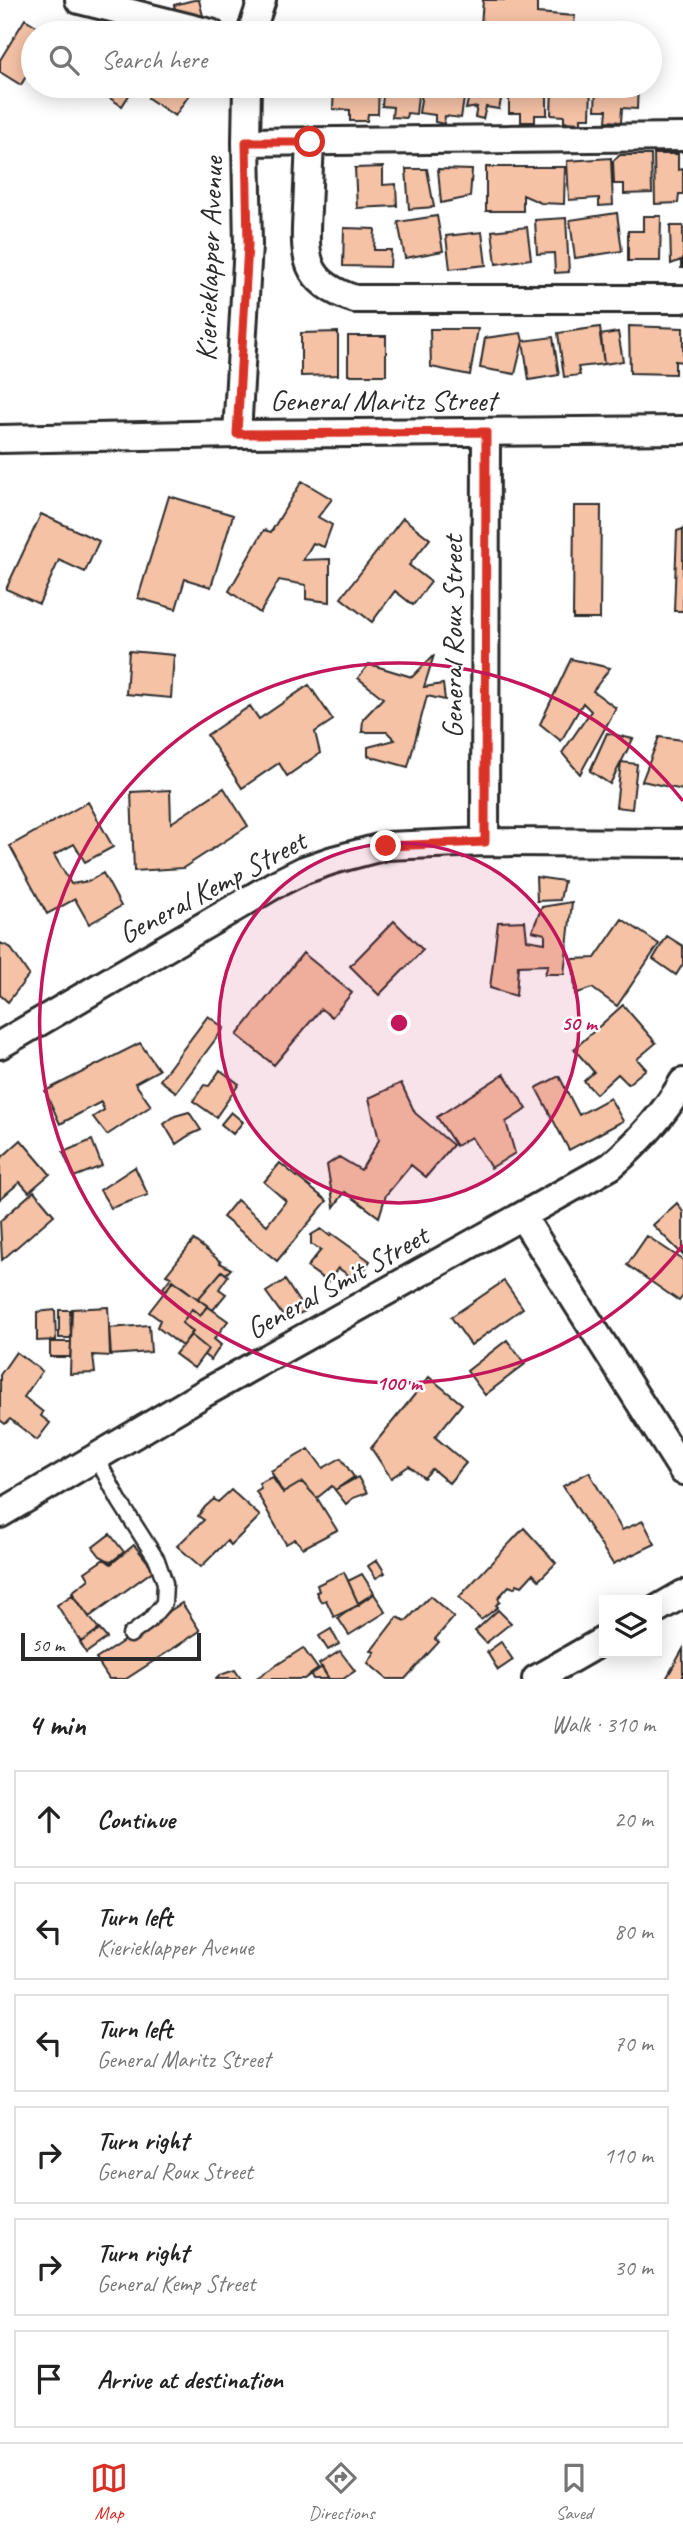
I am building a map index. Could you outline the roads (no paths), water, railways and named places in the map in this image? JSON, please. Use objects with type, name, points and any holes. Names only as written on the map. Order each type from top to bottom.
[{"type":"street","points":[[79,0],[163,21]]},
{"type":"street","points":[[255,21],[262,0]]},
{"type":"street","name":"Kierieklapper Avenue","points":[[237,434],[248,245],[247,98]]},
{"type":"street","points":[[246,142],[683,137]]},
{"type":"street","points":[[310,142],[305,249],[316,276],[331,290],[355,299],[683,299]]},
{"type":"street","name":"General Maritz Street","points":[[0,439],[683,430]]},
{"type":"street","name":"General Roux Street","points":[[485,842],[486,432]]},
{"type":"street","name":"General Kemp Street","points":[[0,1045],[304,870],[358,852],[386,846],[485,842],[683,843]]},
{"type":"street","name":"General Smit Street","points":[[0,1514],[215,1388],[611,1166],[656,1122],[683,1082]]},
{"type":"street","points":[[522,1216],[683,1471]]},
{"type":"street","points":[[662,1606],[683,1594]]},
{"type":"street","points":[[536,1679],[599,1643]]},
{"type":"lane","points":[[96,1457],[120,1502],[157,1560],[165,1583],[164,1604],[149,1621],[130,1635]]}]
